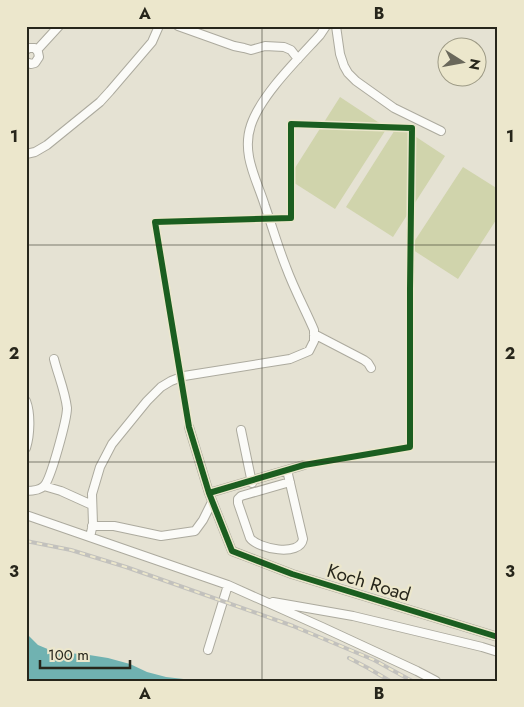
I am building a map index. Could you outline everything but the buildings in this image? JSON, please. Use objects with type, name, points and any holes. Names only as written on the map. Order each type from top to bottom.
[{"type":"street","points":[[37,50],[59,26]]},
{"type":"street","points":[[26,154],[37,151],[46,145],[100,102],[152,42],[160,26]]},
{"type":"street","points":[[178,26],[234,46],[251,50],[265,46],[284,47],[291,50],[298,58]]},
{"type":"street","points":[[90,537],[92,494],[100,467],[112,444],[147,401],[162,387],[170,381],[184,376],[290,359],[309,351],[314,341],[314,330],[286,268],[252,171],[247,139],[255,113],[269,93],[326,26]]},
{"type":"street","points":[[336,26],[340,54],[344,66],[356,81],[394,108],[441,131]]},
{"type":"street","points":[[26,50],[32,48],[37,50]]},
{"type":"street","points":[[26,62],[30,64],[37,61],[39,54],[37,50]]},
{"type":"street","points":[[314,334],[368,362],[370,368]]},
{"type":"street","points":[[26,491],[33,491],[44,486],[63,431],[67,410],[54,359]]},
{"type":"street","points":[[26,401],[29,409],[28,442],[26,448]]},
{"type":"street","points":[[92,526],[114,526],[161,536],[195,531],[212,502],[189,427]]},
{"type":"street","points":[[241,430],[255,492]]},
{"type":"street","points":[[209,493],[304,464]]},
{"type":"street","points":[[287,470],[290,482],[303,539],[302,544],[277,550],[253,542],[238,503],[238,498],[290,482]]},
{"type":"street","points":[[44,486],[61,491],[92,505]]},
{"type":"street","name":"Koch Road","points":[[212,502],[232,551],[292,574],[498,637]]},
{"type":"street","points":[[26,515],[228,586],[417,670],[436,681]]},
{"type":"street","points":[[208,650],[228,586]]},
{"type":"street","points":[[259,599],[353,616],[498,652]]},
{"type":"green space","points":[[340,97],[387,128],[335,209],[288,179]]},
{"type":"green space","points":[[398,125],[445,156],[393,237],[346,207]]},
{"type":"green space","points":[[463,167],[498,189],[498,217],[458,279],[410,248]]},
{"type":"water","points":[[26,633],[38,645],[50,650],[108,658],[166,677],[201,681],[26,681]]},
{"type":"tunnel","points":[[189,427],[155,222],[291,218],[291,124],[412,128],[410,447],[304,465]]},
{"type":"railway","points":[[26,541],[71,550],[126,567],[293,626],[374,660],[412,681]]},
{"type":"railway","points":[[349,658],[390,681]]},
{"type":"cycle path","points":[[209,493],[304,465],[410,447],[412,128],[291,124],[291,218],[155,222],[189,427],[209,493],[232,551],[292,574],[498,637]]}]
